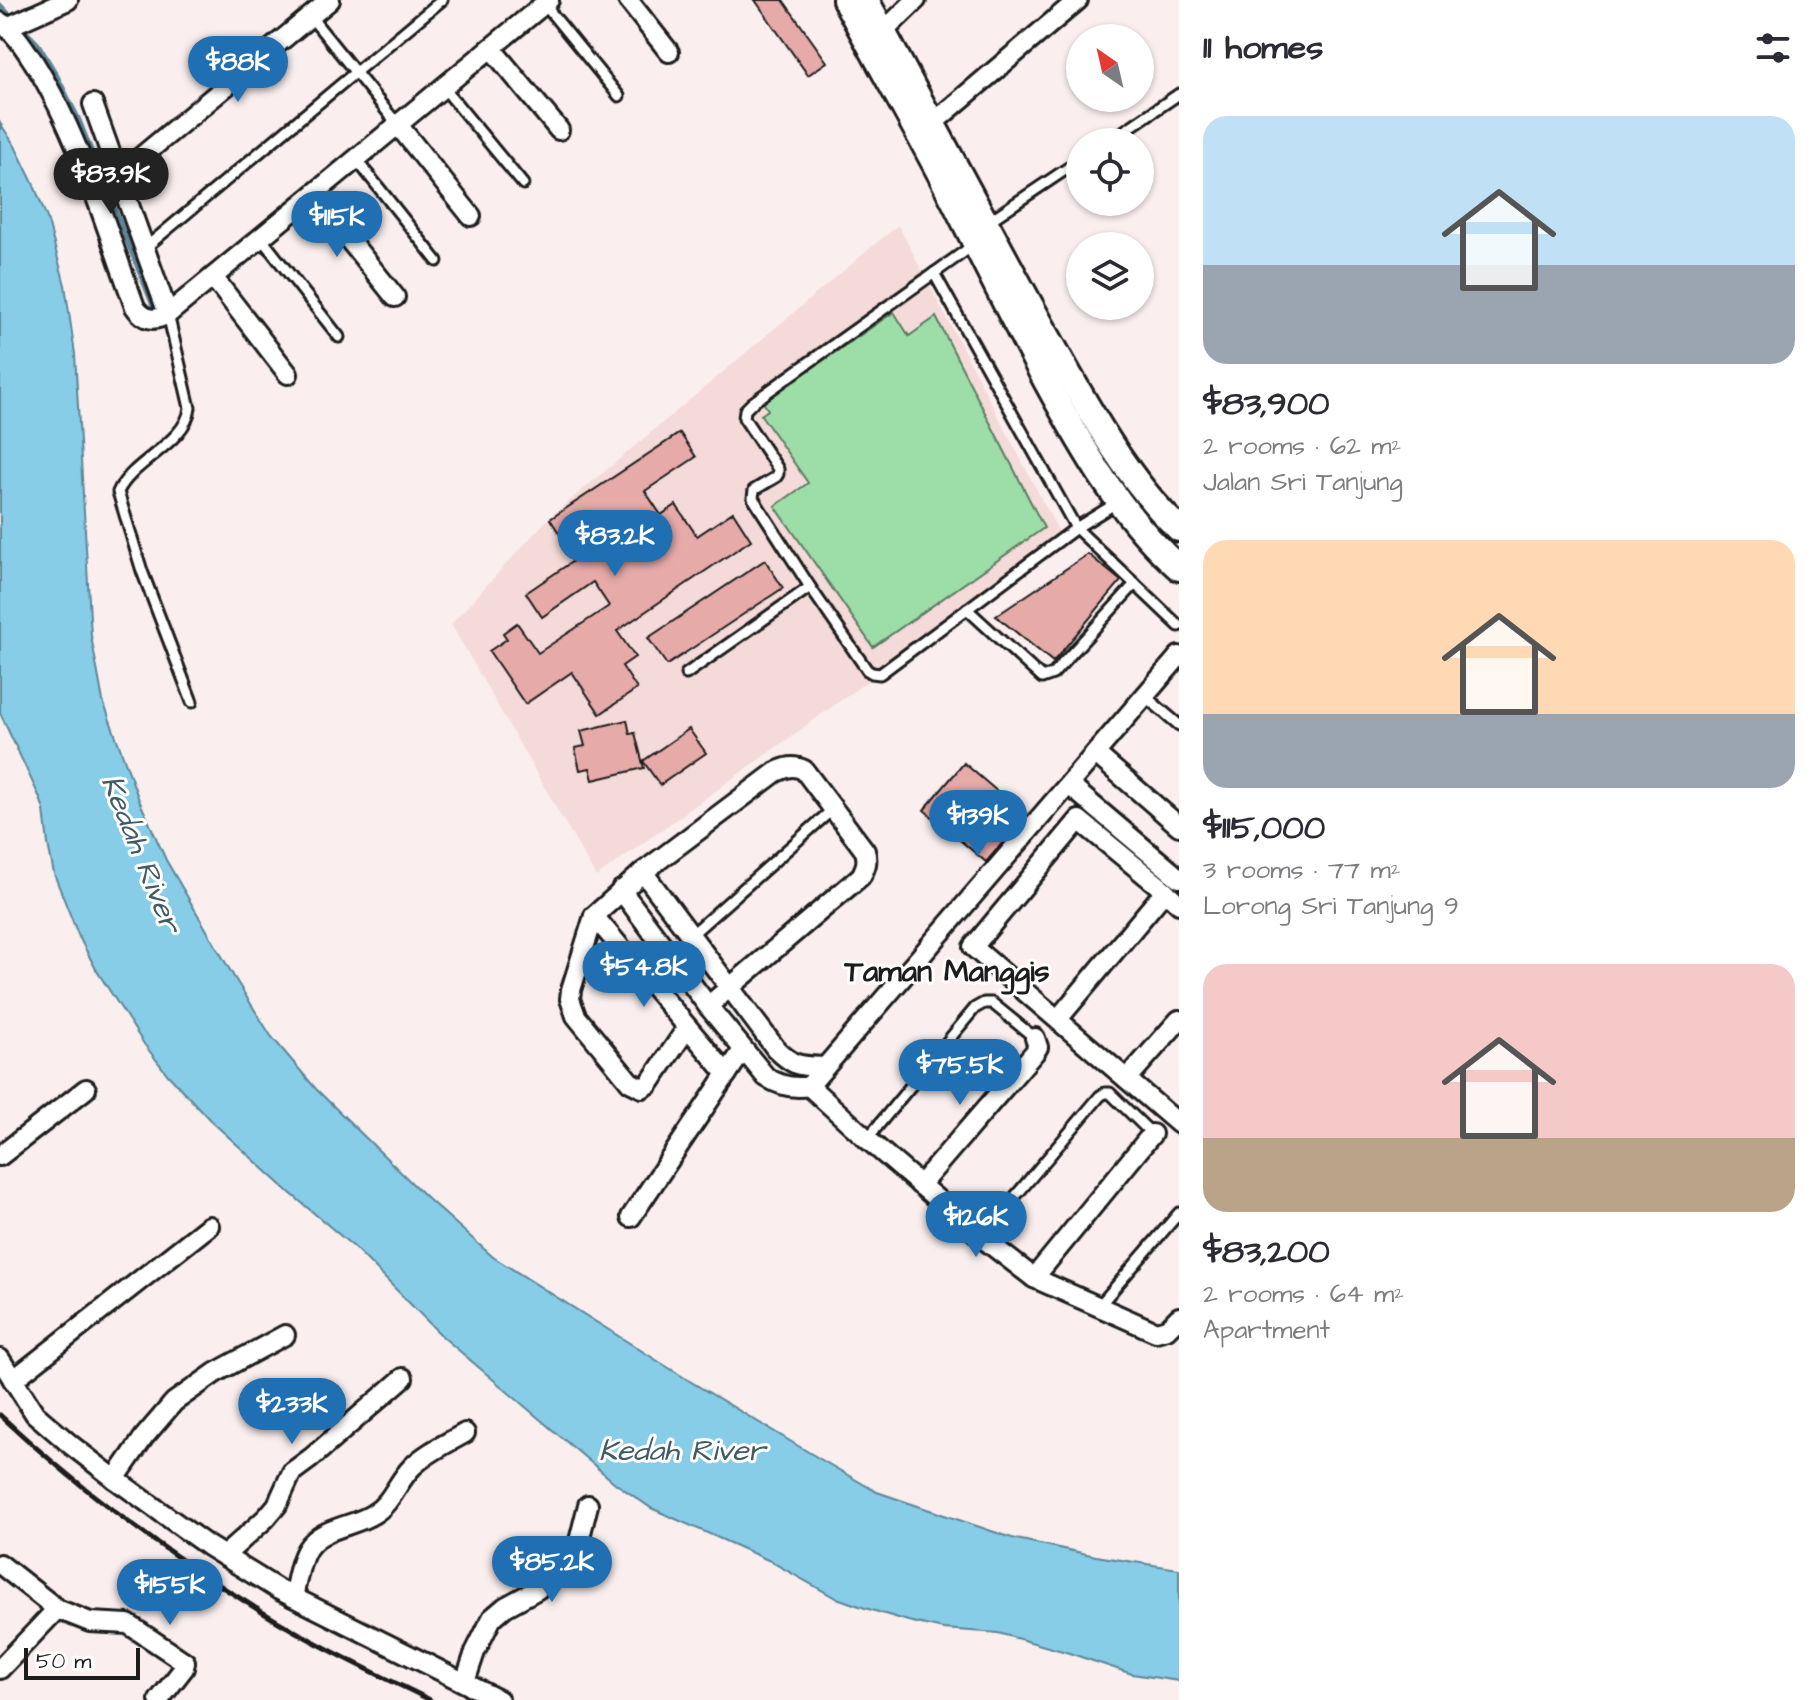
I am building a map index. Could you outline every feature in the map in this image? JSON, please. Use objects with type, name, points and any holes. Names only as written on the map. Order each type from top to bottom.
[{"type":"main road","points":[[845,0],[933,161],[1142,489],[1179,529]]},
{"type":"main road","points":[[866,0],[933,123],[981,234],[1002,299],[1071,426],[1118,502],[1179,568]]},
{"type":"street","points":[[68,0],[11,23],[55,100],[135,307],[146,318],[154,320],[168,314],[546,2]]},
{"type":"street","points":[[118,176],[330,0]]},
{"type":"street","points":[[628,0],[669,52]]},
{"type":"street","points":[[883,32],[916,0]]},
{"type":"street","points":[[933,123],[1078,0]]},
{"type":"street","points":[[491,48],[559,130]]},
{"type":"street","points":[[93,104],[168,314]]},
{"type":"street","points":[[398,125],[471,216]]},
{"type":"street","points":[[313,195],[395,297]]},
{"type":"street","points":[[213,277],[288,374]]},
{"type":"street","points":[[621,890],[766,1077],[789,1087],[809,1086],[1179,656]]},
{"type":"street","points":[[1096,754],[1179,826]]},
{"type":"street","points":[[687,1028],[649,1084],[642,1088],[630,1082],[576,1016],[570,999],[594,916],[643,872],[776,772],[796,766],[804,770],[865,851],[867,859],[861,876],[708,1006]]},
{"type":"street","points":[[1069,785],[1179,878]]},
{"type":"street","points":[[1058,1019],[1172,898],[1079,820],[973,947],[1179,1124]]},
{"type":"street","points":[[643,872],[776,1049],[789,1062],[825,1067]]},
{"type":"street","points":[[594,916],[727,1074]]},
{"type":"street","points":[[1127,1079],[1179,1020]]},
{"type":"street","points":[[920,1185],[1034,1053],[1038,1047],[1035,1038]]},
{"type":"street","points":[[631,1217],[743,1050]]},
{"type":"street","points":[[809,1086],[920,1185],[1034,1278],[1156,1332],[1167,1329],[1179,1317]]},
{"type":"street","points":[[0,1156],[86,1089]]},
{"type":"street","points":[[1034,1278],[1152,1134]]},
{"type":"street","points":[[13,1380],[209,1226]]},
{"type":"street","points":[[115,1479],[144,1437],[174,1402],[215,1373],[285,1335]]},
{"type":"street","points":[[0,1359],[35,1414],[115,1479],[224,1556],[293,1597],[499,1700]]},
{"type":"street","points":[[224,1556],[277,1505],[292,1472],[403,1378]]},
{"type":"street","points":[[293,1597],[303,1557],[312,1543],[327,1533],[376,1512],[390,1500],[412,1467],[465,1433]]},
{"type":"street","points":[[465,1682],[475,1652],[492,1618],[538,1589],[551,1568],[578,1545],[588,1505]]},
{"type":"street","points":[[0,1564],[57,1609],[90,1622],[128,1624],[185,1662],[184,1668],[159,1700]]},
{"type":"street","points":[[0,1669],[57,1609]]},
{"type":"lane","points":[[145,248],[442,0]]},
{"type":"lane","points":[[546,2],[619,96]]},
{"type":"lane","points":[[310,16],[398,125]]},
{"type":"lane","points":[[443,87],[523,184]]},
{"type":"lane","points":[[1129,128],[1179,94]]},
{"type":"lane","points":[[356,159],[437,261]]},
{"type":"lane","points":[[1066,170],[934,273],[745,410],[744,418],[778,469],[776,477],[754,490],[753,498],[867,670],[880,674],[1076,528],[1118,502]]},
{"type":"lane","points":[[261,238],[339,337]]},
{"type":"lane","points":[[934,273],[1076,528],[1179,626]]},
{"type":"lane","points":[[168,314],[190,408],[189,418],[125,481],[118,492],[142,571],[192,702]]},
{"type":"lane","points":[[967,609],[1042,678],[1053,674],[1135,584]]},
{"type":"lane","points":[[686,674],[810,587]]},
{"type":"lane","points":[[1146,697],[1179,725]]},
{"type":"lane","points":[[690,936],[833,809]]},
{"type":"lane","points":[[867,1139],[975,1008],[992,1003],[1035,1038]]},
{"type":"lane","points":[[981,1237],[1100,1096],[1110,1093],[1152,1134]]},
{"type":"lane","points":[[1099,1306],[1179,1213]]},
{"type":"shaded area","points":[[898,225],[1063,540],[596,877],[451,624],[548,519]]},
{"type":"green space","points":[[894,312],[909,336],[936,317],[1044,528],[873,647],[775,506],[808,483],[761,415],[768,410],[763,402]]},
{"type":"water","name":"Kedah River","points":[[0,123],[33,183],[47,218],[65,285],[75,354],[91,636],[103,701],[139,800],[166,860],[271,1036],[316,1089],[427,1198],[493,1257],[820,1459],[877,1492],[1012,1538],[1179,1569],[1179,1681],[1132,1674],[998,1633],[943,1629],[865,1608],[834,1597],[768,1560],[651,1508],[615,1483],[443,1337],[355,1248],[209,1119],[144,1044],[79,937],[54,874],[40,798],[0,713]]},
{"type":"building","points":[[755,0],[783,0],[827,62],[808,75]]},
{"type":"building","points":[[680,433],[696,457],[645,491],[661,515],[676,505],[697,536],[733,512],[751,540],[617,631],[635,657],[622,666],[637,689],[600,714],[572,672],[525,704],[489,651],[507,639],[503,633],[517,623],[538,653],[609,606],[593,582],[542,617],[526,593],[576,559],[550,519]]},
{"type":"building","points":[[1088,554],[1121,581],[1053,662],[996,616]]},
{"type":"building","points":[[765,560],[783,588],[667,665],[648,638]]},
{"type":"building","points":[[627,720],[630,734],[635,733],[644,768],[593,780],[590,768],[580,770],[575,748],[585,746],[581,731]]},
{"type":"building","points":[[689,729],[706,753],[660,785],[643,761]]},
{"type":"building","points":[[964,763],[1026,816],[986,862],[924,810]]},
{"type":"waterway","points":[[0,5],[38,44],[56,74],[78,118],[154,308]]},
{"type":"railway","points":[[0,1415],[94,1495],[193,1568],[303,1636],[430,1700]]},
{"type":"district","name":"Taman Manggis","points":[[947,972]]}]
